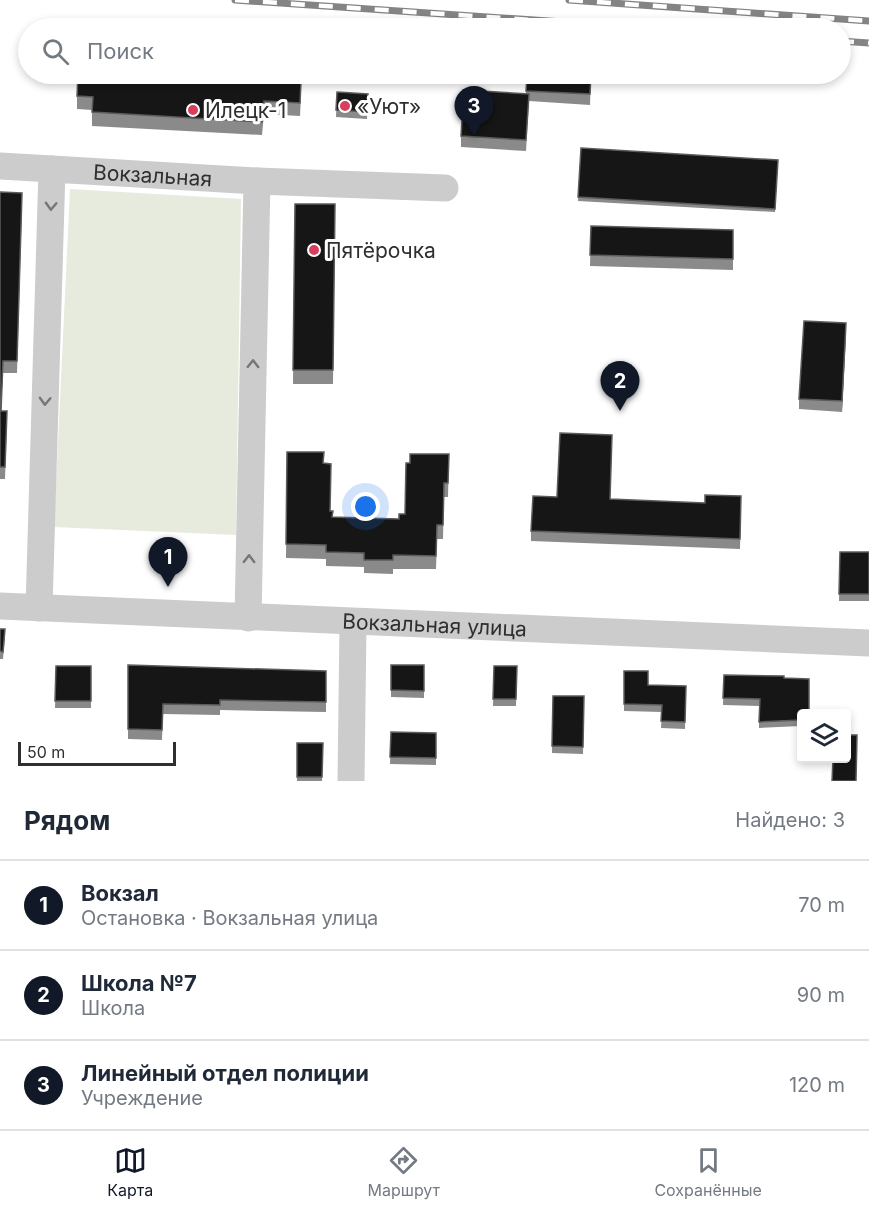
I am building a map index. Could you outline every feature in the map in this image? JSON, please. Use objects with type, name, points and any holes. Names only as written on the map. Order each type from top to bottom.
[{"type":"street","name":"Вокзальная","points":[[0,166],[446,188]]},
{"type":"street","points":[[39,608],[52,169]]},
{"type":"street","points":[[248,618],[257,180]]},
{"type":"street","name":"Вокзальная улица","points":[[0,606],[353,623],[869,643]]},
{"type":"street","points":[[351,781],[353,623]]},
{"type":"shaded area","points":[[70,189],[241,199],[236,535],[54,527]]},
{"type":"building","name":"Илецк-1","points":[[78,84],[301,84],[300,103],[264,101],[262,122],[92,112],[93,97],[77,96]]},
{"type":"building","points":[[526,84],[590,84],[590,94],[526,91]]},
{"type":"building","points":[[464,90],[529,94],[526,140],[461,136]]},
{"type":"building","points":[[337,92],[368,94],[367,112],[336,110]]},
{"type":"building","points":[[581,148],[778,160],[775,209],[578,197]]},
{"type":"building","points":[[0,192],[22,193],[17,361],[3,361],[1,411],[7,411],[5,467],[0,467]]},
{"type":"building","points":[[295,204],[335,204],[333,370],[293,370]]},
{"type":"building","points":[[591,226],[733,230],[733,259],[590,255]]},
{"type":"building","points":[[804,321],[846,323],[842,401],[799,399]]},
{"type":"building","points":[[560,433],[612,435],[610,499],[705,503],[705,495],[741,496],[740,539],[531,531],[533,496],[557,497]]},
{"type":"building","points":[[287,452],[324,452],[323,463],[331,464],[330,511],[333,511],[332,517],[399,519],[399,514],[405,514],[406,463],[410,463],[410,454],[449,454],[448,483],[444,483],[443,525],[437,525],[436,556],[393,555],[393,560],[364,560],[364,553],[326,552],[326,545],[286,544]]},
{"type":"building","points":[[840,552],[869,552],[869,594],[839,594]]},
{"type":"building","points":[[0,629],[5,629],[3,652],[0,651]]},
{"type":"building","points":[[128,665],[326,671],[326,702],[220,700],[220,705],[163,704],[162,730],[128,729]]},
{"type":"building","points":[[391,665],[424,665],[424,691],[391,690]]},
{"type":"building","points":[[56,666],[91,666],[91,701],[55,701]]},
{"type":"building","points":[[494,666],[517,666],[516,699],[493,699]]},
{"type":"building","points":[[624,671],[648,671],[648,685],[686,686],[685,722],[661,721],[662,705],[624,704]]},
{"type":"building","points":[[724,675],[784,676],[784,678],[809,679],[809,709],[797,709],[797,720],[759,722],[760,699],[723,698]]},
{"type":"building","points":[[553,696],[584,696],[583,747],[552,746]]},
{"type":"building","points":[[391,732],[436,733],[436,758],[390,757]]},
{"type":"building","points":[[851,735],[857,735],[856,781],[832,781],[833,763],[851,763]]},
{"type":"building","points":[[297,743],[323,743],[322,777],[297,777]]},
{"type":"railway","points":[[235,0],[503,18]]},
{"type":"railway","points":[[569,0],[826,18]]},
{"type":"railway","points":[[851,20],[869,21]]},
{"type":"railway","points":[[851,42],[869,43]]},
{"type":"place","name":"«Уют»","points":[[345,106]]},
{"type":"place","name":"Илецк-1","points":[[193,110]]},
{"type":"place","name":"Линейный отдел полиции","points":[[474,136]]},
{"type":"place","name":"Пятёрочка","points":[[314,250]]},
{"type":"place","name":"Школа №7","points":[[620,411]]},
{"type":"place","name":"Вокзал","points":[[168,587]]}]
